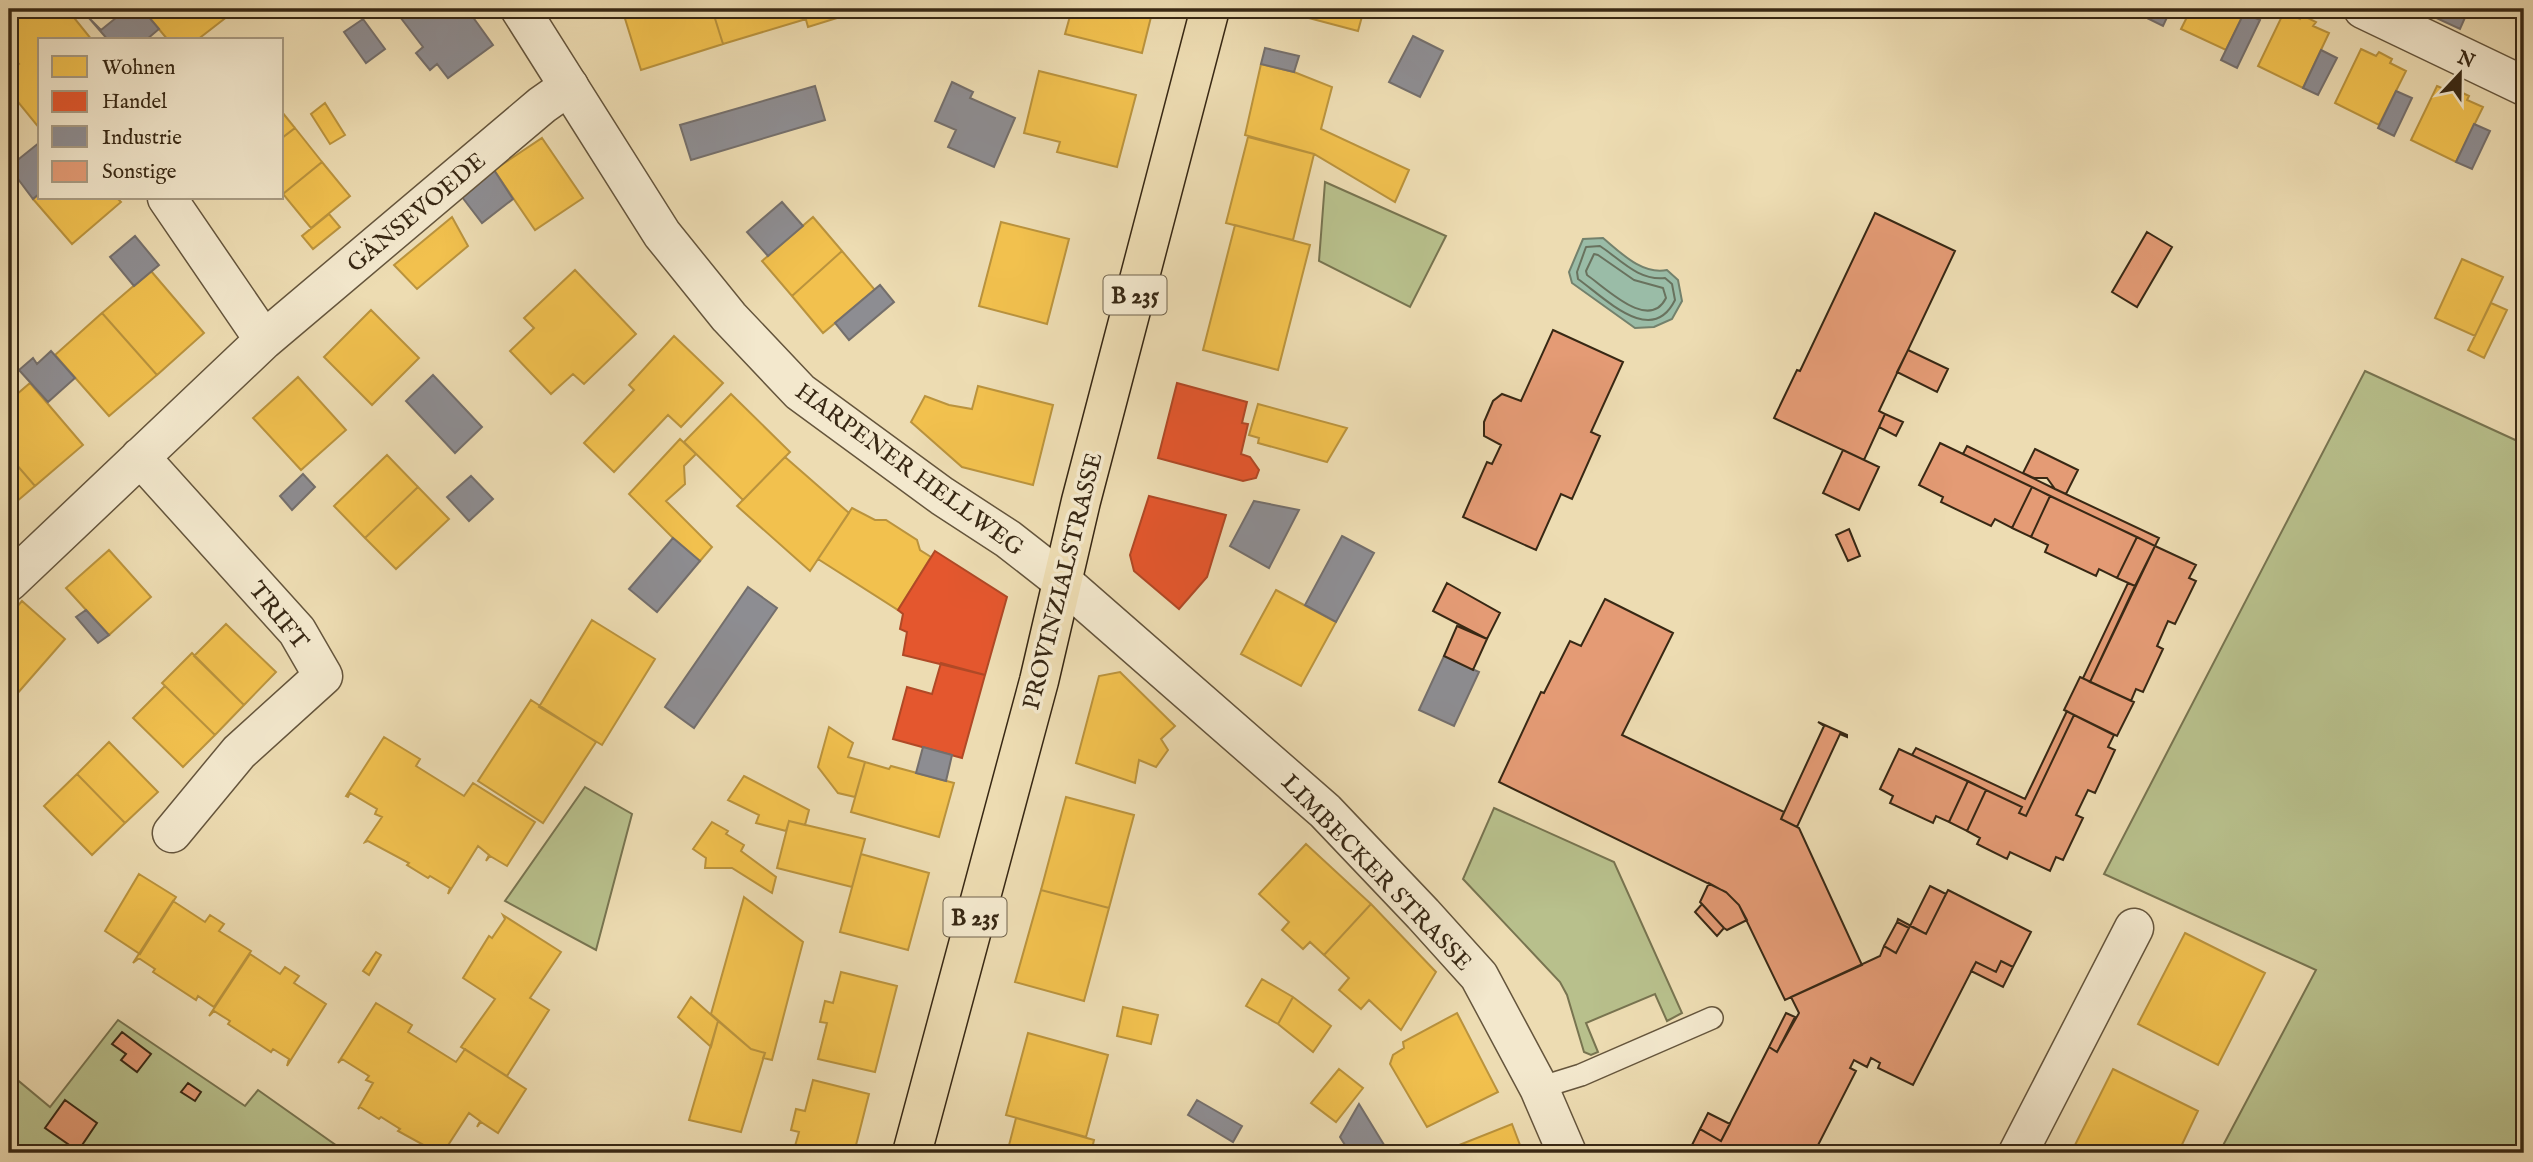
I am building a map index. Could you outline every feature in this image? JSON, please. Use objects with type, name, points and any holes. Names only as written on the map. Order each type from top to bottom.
[{"type":"main road","name":"PROVINZIALSTRASSE","points":[[912,1153],[1039,681],[1081,501],[1210,9]]},
{"type":"street","name":"HARPENER HELLWEG","points":[[520,9],[662,234],[729,317],[800,392],[942,496],[1008,539],[1063,582]]},
{"type":"street","points":[[2363,9],[2524,86]]},
{"type":"street","name":"GÄNSEVOEDE","points":[[9,582],[264,340],[542,105],[569,86]]},
{"type":"street","points":[[168,200],[264,340]]},
{"type":"street","name":"TRIFT","points":[[140,457],[296,631],[323,676],[239,752],[172,833]]},
{"type":"street","name":"LIMBECKER STRASSE","points":[[1063,582],[1325,811],[1479,976],[1539,1088],[1567,1153]]},
{"type":"street","points":[[2018,1153],[2134,928]]},
{"type":"lane","points":[[1539,1088],[1581,1075],[1712,1018]]},
{"type":"shaded area","points":[[1325,182],[1446,236],[1410,307],[1319,261]]},
{"type":"shaded area","points":[[2365,371],[2524,444],[2524,1153],[2219,1153],[2316,970],[2104,874]]},
{"type":"shaded area","points":[[585,787],[632,814],[596,950],[505,901]]},
{"type":"shaded area","points":[[1494,808],[1614,862],[1682,1013],[1667,1021],[1655,994],[1586,1023],[1598,1052],[1591,1055],[1584,1052],[1567,995],[1560,982],[1463,879]]},
{"type":"shaded area","points":[[118,1020],[245,1106],[258,1090],[347,1153],[9,1153],[9,1073],[50,1107]]},
{"type":"water","points":[[1603,238],[1632,262],[1649,269],[1667,270],[1678,280],[1682,301],[1672,319],[1654,327],[1635,328],[1572,283],[1569,272],[1583,239]]},
{"type":"building: Wohnen","points":[[9,9],[67,9],[90,38],[38,38],[38,127],[9,91],[9,73],[19,64],[9,52]]},
{"type":"building: Wohnen","points":[[142,9],[237,9],[200,38],[166,38]]},
{"type":"building: Wohnen","points":[[622,9],[712,9],[723,44],[641,70]]},
{"type":"building: Wohnen","points":[[712,9],[803,9],[806,19],[723,44]]},
{"type":"building: Wohnen","points":[[803,9],[866,9],[808,27]]},
{"type":"building: Wohnen","points":[[1072,9],[1153,9],[1142,53],[1065,34]]},
{"type":"building: Wohnen","points":[[1307,9],[1364,9],[1358,31],[1305,17]]},
{"type":"building: Wohnen","points":[[2191,9],[2246,9],[2226,50],[2181,29]]},
{"type":"building: Wohnen","points":[[2284,12],[2300,19],[2302,15],[2316,22],[2313,26],[2329,33],[2303,88],[2258,66]]},
{"type":"building: Wohnen","points":[[2361,49],[2376,56],[2379,52],[2392,59],[2390,63],[2406,71],[2379,125],[2335,103]]},
{"type":"building: Wohnen","points":[[1261,64],[1294,72],[1332,87],[1321,129],[1409,170],[1395,202],[1314,154],[1245,135]]},
{"type":"building: Wohnen","points":[[1039,71],[1136,95],[1117,167],[1057,152],[1060,142],[1024,133]]},
{"type":"building: Wohnen","points":[[2437,86],[2453,93],[2455,89],[2469,96],[2467,100],[2483,107],[2456,162],[2411,140]]},
{"type":"building: Wohnen","points":[[325,103],[345,135],[330,144],[311,114]]},
{"type":"building: Wohnen","points":[[284,114],[295,128],[284,136]]},
{"type":"building: Wohnen","points":[[295,128],[322,162],[284,193],[284,136]]},
{"type":"building: Wohnen","points":[[1248,137],[1314,154],[1293,240],[1226,223]]},
{"type":"building: Wohnen","points":[[542,138],[583,198],[535,230],[494,170]]},
{"type":"building: Wohnen","points":[[322,162],[350,196],[311,228],[284,193]]},
{"type":"building: Wohnen","points":[[38,195],[38,200],[121,202],[72,244],[33,199]]},
{"type":"building: Wohnen","points":[[329,214],[340,227],[313,249],[302,236]]},
{"type":"building: Wohnen","points":[[452,217],[468,246],[417,289],[394,265]]},
{"type":"building: Wohnen","points":[[813,217],[842,251],[792,296],[762,261]]},
{"type":"building: Wohnen","points":[[1001,222],[1069,239],[1047,324],[979,306]]},
{"type":"building: Wohnen","points":[[1235,225],[1310,245],[1278,370],[1203,350]]},
{"type":"building: Wohnen","points":[[842,251],[875,290],[823,333],[792,296]]},
{"type":"building: Wohnen","points":[[2462,259],[2503,277],[2475,336],[2435,318]]},
{"type":"building: Wohnen","points":[[575,270],[636,334],[584,384],[573,374],[551,394],[510,351],[534,328],[524,318]]},
{"type":"building: Wohnen","points":[[151,271],[204,333],[157,375],[102,313]]},
{"type":"building: Wohnen","points":[[2491,303],[2507,310],[2484,358],[2468,350]]},
{"type":"building: Wohnen","points":[[371,310],[419,358],[372,405],[324,357]]},
{"type":"building: Wohnen","points":[[102,313],[157,375],[109,416],[55,355]]},
{"type":"building: Wohnen","points":[[674,336],[723,383],[681,427],[668,415],[614,472],[584,443],[634,390],[629,385]]},
{"type":"building: Wohnen","points":[[298,377],[346,430],[301,470],[253,418]]},
{"type":"building: Wohnen","points":[[30,383],[83,445],[35,486],[9,456],[9,401]]},
{"type":"building: Wohnen","points":[[978,386],[1053,405],[1033,485],[962,467],[911,422],[925,396],[949,405],[972,409]]},
{"type":"building: Wohnen","points":[[731,394],[790,452],[743,500],[684,442]]},
{"type":"building: Wohnen","points":[[1258,404],[1347,428],[1327,462],[1258,443],[1259,438],[1249,435]]},
{"type":"building: Wohnen","points":[[680,439],[696,454],[684,466],[685,484],[666,501],[712,547],[700,561],[629,494]]},
{"type":"building: Wohnen","points":[[387,455],[418,487],[365,538],[334,506]]},
{"type":"building: Wohnen","points":[[9,456],[35,486],[9,508]]},
{"type":"building: Wohnen","points":[[785,457],[849,513],[810,571],[737,506]]},
{"type":"building: Wohnen","points":[[418,487],[449,519],[396,569],[365,538]]},
{"type":"building: Wohnen","points":[[852,508],[875,520],[886,520],[917,540],[920,550],[931,557],[898,610],[818,559]]},
{"type":"building: Wohnen","points":[[109,550],[151,597],[109,635],[66,588]]},
{"type":"building: Wohnen","points":[[1276,590],[1336,622],[1301,686],[1241,654]]},
{"type":"building: Wohnen","points":[[22,601],[65,639],[9,703],[9,616]]},
{"type":"building: Wohnen","points":[[592,620],[655,659],[602,745],[539,707]]},
{"type":"building: Wohnen","points":[[226,624],[276,672],[244,705],[194,656]]},
{"type":"building: Wohnen","points":[[192,653],[244,705],[215,735],[162,683]]},
{"type":"building: Wohnen","points":[[1120,672],[1175,726],[1161,739],[1168,750],[1156,767],[1139,760],[1135,783],[1076,763],[1099,676]]},
{"type":"building: Wohnen","points":[[165,686],[215,735],[183,767],[133,718]]},
{"type":"building: Wohnen","points":[[531,700],[596,742],[543,823],[478,781]]},
{"type":"building: Wohnen","points":[[829,727],[853,743],[848,757],[865,762],[855,797],[838,793],[818,767]]},
{"type":"building: Wohnen","points":[[384,737],[420,759],[416,766],[464,796],[473,783],[535,822],[507,866],[490,856],[486,861],[489,855],[478,846],[448,894],[450,888],[430,876],[428,878],[407,865],[409,863],[368,841],[365,842],[382,817],[375,814],[377,809],[350,793],[346,796]]},
{"type":"building: Wohnen","points":[[109,742],[158,792],[125,823],[77,774]]},
{"type":"building: Wohnen","points":[[865,762],[954,783],[939,837],[851,812]]},
{"type":"building: Wohnen","points":[[77,774],[125,823],[92,855],[44,806]]},
{"type":"building: Wohnen","points":[[744,776],[809,810],[805,825],[789,821],[786,831],[756,823],[759,815],[728,800]]},
{"type":"building: Wohnen","points":[[1066,797],[1134,815],[1109,908],[1041,890]]},
{"type":"building: Wohnen","points":[[789,821],[865,839],[852,887],[777,868]]},
{"type":"building: Wohnen","points":[[712,822],[728,831],[726,834],[744,845],[741,851],[776,877],[772,893],[732,868],[705,868],[706,858],[693,849]]},
{"type":"building: Wohnen","points":[[1306,844],[1371,904],[1324,955],[1310,942],[1303,949],[1282,930],[1289,922],[1259,894]]},
{"type":"building: Wohnen","points":[[861,854],[929,873],[908,950],[840,932]]},
{"type":"building: Wohnen","points":[[139,874],[176,897],[140,954],[105,931]]},
{"type":"building: Wohnen","points":[[1041,890],[1109,908],[1084,1001],[1015,982]]},
{"type":"building: Wohnen","points":[[744,897],[803,942],[772,1060],[763,1058],[765,1053],[751,1049],[711,1014]]},
{"type":"building: Wohnen","points":[[173,901],[205,922],[210,915],[224,924],[219,931],[251,951],[214,1007],[198,996],[196,1000],[153,972],[155,969],[140,959],[133,963]]},
{"type":"building: Wohnen","points":[[1371,904],[1436,972],[1401,1030],[1369,1000],[1361,1009],[1339,990],[1349,978],[1324,955]]},
{"type":"building: Wohnen","points":[[503,915],[561,952],[530,998],[549,1010],[507,1076],[461,1047],[495,999],[463,978],[489,936],[492,938],[505,919]]},
{"type":"building: Wohnen","points":[[2185,933],[2265,973],[2218,1065],[2138,1024]]},
{"type":"building: Wohnen","points":[[376,952],[381,955],[369,975],[363,971]]},
{"type":"building: Wohnen","points":[[250,954],[280,974],[285,967],[299,976],[294,983],[326,1004],[287,1066],[289,1059],[273,1049],[271,1052],[228,1024],[230,1021],[214,1011],[209,1016]]},
{"type":"building: Wohnen","points":[[841,972],[897,986],[875,1072],[818,1059],[827,1023],[820,1022],[825,1001],[833,1003]]},
{"type":"building: Wohnen","points":[[1262,979],[1293,997],[1278,1024],[1246,1006]]},
{"type":"building: Wohnen","points":[[691,997],[718,1021],[711,1047],[678,1017]]},
{"type":"building: Wohnen","points":[[1293,997],[1331,1026],[1313,1052],[1278,1024]]},
{"type":"building: Wohnen","points":[[376,1003],[412,1025],[408,1032],[456,1062],[465,1049],[526,1089],[498,1133],[481,1122],[477,1127],[480,1121],[469,1113],[443,1153],[438,1153],[398,1131],[400,1129],[381,1117],[379,1119],[360,1107],[358,1109],[373,1083],[366,1080],[369,1076],[342,1059],[338,1063]]},
{"type":"building: Wohnen","points":[[1123,1007],[1158,1015],[1151,1044],[1117,1036]]},
{"type":"building: Wohnen","points":[[1457,1013],[1498,1092],[1427,1127],[1390,1064],[1393,1055],[1404,1048],[1403,1042]]},
{"type":"building: Wohnen","points":[[718,1021],[751,1049],[765,1053],[741,1132],[689,1120]]},
{"type":"building: Wohnen","points":[[1028,1033],[1108,1055],[1086,1137],[1006,1115]]},
{"type":"building: Wohnen","points":[[1339,1069],[1363,1088],[1336,1122],[1311,1103]]},
{"type":"building: Wohnen","points":[[2113,1069],[2198,1111],[2178,1153],[2071,1153]]},
{"type":"building: Wohnen","points":[[813,1080],[869,1094],[854,1153],[793,1153],[799,1132],[791,1130],[796,1109],[805,1111]]},
{"type":"building: Wohnen","points":[[1016,1118],[1094,1140],[1091,1153],[1007,1153]]},
{"type":"building: Wohnen","points":[[1512,1124],[1523,1153],[1439,1153]]},
{"type":"building: Handel","points":[[1177,383],[1247,402],[1242,423],[1248,424],[1241,454],[1250,457],[1259,470],[1256,478],[1243,481],[1158,458]]},
{"type":"building: Handel","points":[[1149,496],[1226,515],[1207,577],[1179,609],[1134,571],[1130,555]]},
{"type":"building: Handel","points":[[935,551],[1007,597],[985,675],[903,655],[907,632],[900,629],[903,614],[898,610]]},
{"type":"building: Handel","points":[[941,663],[985,675],[962,758],[893,739],[907,687],[932,694]]},
{"type":"building: Industrie","points":[[127,9],[142,9],[159,29],[148,38],[106,38],[89,18],[101,30]]},
{"type":"building: Industrie","points":[[394,9],[467,9],[493,45],[448,78],[437,64],[430,70],[416,53],[423,47]]},
{"type":"building: Industrie","points":[[2152,9],[2171,9],[2163,26],[2147,18]]},
{"type":"building: Industrie","points":[[2417,9],[2458,9],[2467,13],[2460,29]]},
{"type":"building: Industrie","points":[[2244,13],[2260,20],[2237,68],[2221,60]]},
{"type":"building: Industrie","points":[[363,19],[385,49],[366,63],[344,32]]},
{"type":"building: Industrie","points":[[1413,36],[1443,51],[1420,97],[1389,82]]},
{"type":"building: Industrie","points":[[1265,48],[1299,56],[1294,72],[1261,64]]},
{"type":"building: Industrie","points":[[2321,50],[2337,58],[2318,95],[2303,88]]},
{"type":"building: Industrie","points":[[952,82],[973,92],[970,98],[1015,118],[994,167],[948,147],[956,130],[935,121]]},
{"type":"building: Industrie","points":[[815,86],[825,120],[691,160],[680,125]]},
{"type":"building: Industrie","points":[[2396,91],[2412,98],[2394,136],[2378,128]]},
{"type":"building: Industrie","points":[[2474,124],[2490,131],[2472,169],[2456,162]]},
{"type":"building: Industrie","points":[[38,144],[38,195],[33,199],[9,167]]},
{"type":"building: Industrie","points":[[494,170],[513,199],[482,223],[462,197]]},
{"type":"building: Industrie","points":[[782,202],[803,226],[768,256],[747,232]]},
{"type":"building: Industrie","points":[[135,236],[159,265],[134,286],[110,257]]},
{"type":"building: Industrie","points":[[880,285],[894,302],[849,340],[835,323]]},
{"type":"building: Industrie","points":[[51,351],[75,378],[48,402],[19,370],[33,358],[37,364]]},
{"type":"building: Industrie","points":[[433,375],[482,427],[455,453],[406,401]]},
{"type":"building: Industrie","points":[[303,474],[315,487],[292,510],[280,496]]},
{"type":"building: Industrie","points":[[471,476],[493,499],[469,521],[447,497]]},
{"type":"building: Industrie","points":[[1254,501],[1299,510],[1269,568],[1230,546]]},
{"type":"building: Industrie","points":[[1342,536],[1374,553],[1336,622],[1305,605]]},
{"type":"building: Industrie","points":[[673,538],[700,561],[657,612],[629,589]]},
{"type":"building: Industrie","points":[[748,587],[777,608],[694,728],[665,707]]},
{"type":"building: Industrie","points":[[86,610],[109,635],[98,643],[76,617]]},
{"type":"building: Industrie","points":[[1444,656],[1479,672],[1454,726],[1419,710]]},
{"type":"building: Industrie","points":[[923,747],[952,755],[946,781],[916,773]]},
{"type":"building: Industrie","points":[[1197,1100],[1242,1126],[1233,1142],[1188,1115]]},
{"type":"building: Industrie","points":[[1359,1104],[1389,1153],[1350,1153],[1340,1137]]},
{"type":"building: Sonstige","points":[[1875,213],[1955,251],[1879,411],[1885,414],[1864,460],[1774,418],[1797,370],[1800,371]]},
{"type":"building: Sonstige","points":[[2147,232],[2172,247],[2137,307],[2112,292]]},
{"type":"building: Sonstige","points":[[1553,330],[1623,362],[1591,432],[1600,436],[1572,499],[1561,494],[1536,550],[1463,517],[1487,462],[1492,464],[1501,445],[1484,436],[1484,422],[1493,401],[1502,394],[1521,401]]},
{"type":"building: Sonstige","points":[[1908,350],[1948,369],[1937,392],[1897,372]]},
{"type":"building: Sonstige","points":[[1885,414],[1903,422],[1896,436],[1879,427]]},
{"type":"building: Sonstige","points":[[1940,443],[2032,487],[2012,528],[1995,519],[1991,526],[1941,502],[1943,497],[1919,485]]},
{"type":"building: Sonstige","points":[[1967,446],[2159,538],[2155,546],[1963,454]]},
{"type":"building: Sonstige","points":[[2035,449],[2078,470],[2066,494],[2055,489],[2047,478],[2034,478],[2023,473]]},
{"type":"building: Sonstige","points":[[1843,450],[1879,467],[1859,510],[1823,493]]},
{"type":"building: Sonstige","points":[[2032,487],[2050,496],[2031,537],[2012,528]]},
{"type":"building: Sonstige","points":[[2050,496],[2137,537],[2117,578],[2099,569],[2096,576],[2045,552],[2048,545],[2031,537]]},
{"type":"building: Sonstige","points":[[1849,529],[1860,556],[1848,561],[1836,535]]},
{"type":"building: Sonstige","points":[[2137,537],[2155,546],[2135,586],[2117,578]]},
{"type":"building: Sonstige","points":[[2155,546],[2196,565],[2189,578],[2196,581],[2175,624],[2168,621],[2157,646],[2163,649],[2143,692],[2136,689],[2131,701],[2090,682]]},
{"type":"building: Sonstige","points":[[1447,583],[1500,613],[1487,639],[1433,611]]},
{"type":"building: Sonstige","points":[[2128,583],[2135,586],[2090,682],[2083,678]]},
{"type":"building: Sonstige","points":[[1605,599],[1673,633],[1622,735],[1784,812],[1781,819],[1799,828],[1862,965],[1785,1000],[1739,905],[1726,892],[1499,782],[1541,692],[1544,693],[1570,641],[1581,646]]},
{"type":"building: Sonstige","points":[[1457,626],[1487,639],[1473,670],[1444,656]]},
{"type":"building: Sonstige","points":[[2080,677],[2134,702],[2117,736],[2064,710]]},
{"type":"building: Sonstige","points":[[2067,711],[2074,715],[2026,816],[2019,813],[2022,807],[1912,755],[1916,748],[2025,799]]},
{"type":"building: Sonstige","points":[[2074,715],[2114,735],[2108,747],[2115,750],[2095,793],[2088,790],[2076,815],[2083,818],[2063,860],[2056,857],[2050,871],[2010,852],[2007,859],[1977,844],[1980,838],[1967,831],[1986,790],[2022,807],[2019,813],[2026,816]]},
{"type":"building: Sonstige","points":[[1818,722],[1847,737],[1840,734],[1797,827],[1781,819],[1824,726]]},
{"type":"building: Sonstige","points":[[1899,749],[1968,781],[1949,822],[1936,816],[1933,823],[1890,803],[1893,796],[1880,789]]},
{"type":"building: Sonstige","points":[[1968,781],[1986,790],[1967,831],[1949,822]]},
{"type":"building: Sonstige","points":[[1709,883],[1727,893],[1739,905],[1747,920],[1727,930],[1724,928],[1700,902]]},
{"type":"building: Sonstige","points":[[1930,886],[1946,894],[1926,934],[1910,926]]},
{"type":"building: Sonstige","points":[[1948,890],[2031,932],[2013,967],[2001,961],[1996,972],[1976,962],[1913,1085],[1878,1068],[1880,1063],[1871,1058],[1867,1067],[1854,1060],[1850,1068],[1856,1071],[1814,1153],[1688,1153],[1700,1129],[1721,1141],[1769,1047],[1777,1052],[1799,1013],[1791,997],[1880,956],[1884,946],[1896,953],[1909,928],[1897,922],[1898,919],[1926,934]]},
{"type":"building: Sonstige","points":[[1702,904],[1724,928],[1717,936],[1695,912]]},
{"type":"building: Sonstige","points":[[1897,922],[1909,928],[1896,953],[1884,946]]},
{"type":"building: Sonstige","points":[[2001,961],[2013,967],[2003,987],[1971,971],[1976,962],[1996,972]]},
{"type":"building: Sonstige","points":[[1786,1013],[1795,1017],[1777,1052],[1769,1047]]},
{"type":"building: Sonstige","points":[[122,1032],[151,1054],[137,1072],[121,1060],[126,1054],[112,1044]]},
{"type":"building: Sonstige","points":[[188,1083],[201,1092],[195,1101],[181,1092]]},
{"type":"building: Sonstige","points":[[65,1100],[97,1123],[78,1151],[45,1128]]},
{"type":"building: Sonstige","points":[[1708,1113],[1730,1124],[1721,1141],[1700,1129]]}]
